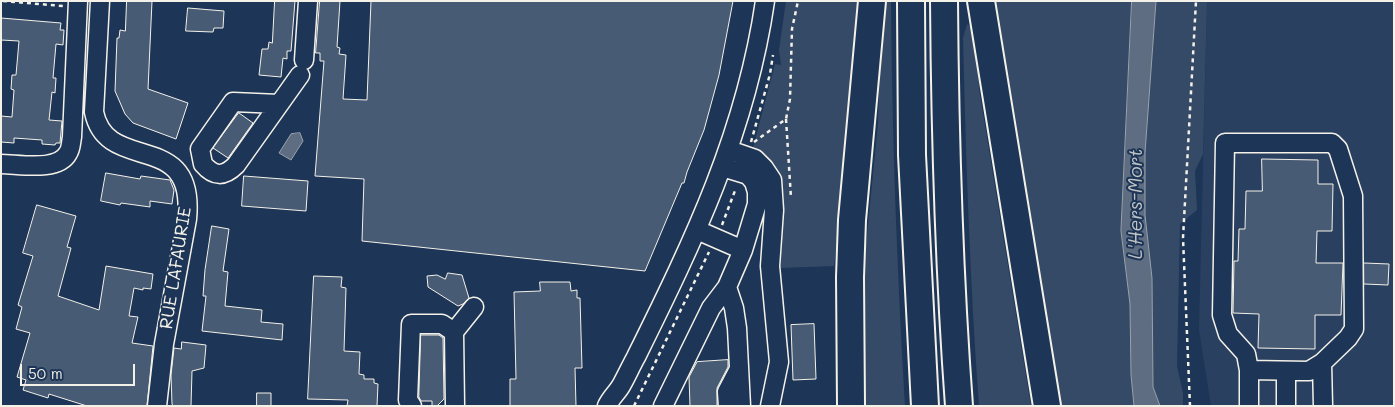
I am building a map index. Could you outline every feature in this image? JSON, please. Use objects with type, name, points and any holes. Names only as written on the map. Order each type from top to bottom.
[{"type":"highway","points":[[851,406],[850,277],[852,220],[872,1]]},
{"type":"highway","points":[[911,1],[912,155],[924,406]]},
{"type":"highway","points":[[944,1],[944,75],[952,305],[959,406]]},
{"type":"highway","points":[[981,1],[1046,406]]},
{"type":"highway","points":[[838,406],[838,335],[840,313],[850,277]]},
{"type":"street","name":"RUE LAFAURIE","points":[[100,1],[94,112],[96,122],[101,132],[119,146],[156,156],[169,163],[182,178],[186,190],[187,219],[164,344],[157,406]]},
{"type":"street","points":[[279,104],[233,102],[200,149],[203,164],[214,174],[229,172],[279,104],[302,68],[308,1]]},
{"type":"street","points":[[607,406],[610,399],[622,386],[697,230],[729,150],[753,63],[764,1]]},
{"type":"street","points":[[1,164],[50,166],[61,161],[68,153],[72,137],[77,4]]},
{"type":"street","points":[[1249,370],[1309,371],[1322,363],[1348,338],[1354,329],[1353,196],[1338,149],[1332,143],[1225,143],[1222,315],[1228,334],[1246,354],[1249,370],[1249,406]]},
{"type":"street","points":[[729,150],[755,159],[772,180],[774,210],[770,266],[779,362],[770,406]]},
{"type":"street","points":[[671,403],[678,374],[712,308],[727,287],[743,250],[758,204],[754,182],[748,175],[722,167]]},
{"type":"street","points":[[697,230],[743,250]]},
{"type":"street","points":[[727,287],[734,308],[740,368],[741,406]]},
{"type":"street","points":[[455,406],[454,332],[474,307]]},
{"type":"street","points":[[412,406],[408,400],[411,324],[442,324],[454,332]]},
{"type":"street","points":[[1322,363],[1323,406]]},
{"type":"street","points":[[728,406],[727,392],[740,368]]},
{"type":"street","points":[[1286,371],[1286,406]]},
{"type":"street","points":[[620,406],[622,386]]},
{"type":"street","points":[[736,406],[735,395],[741,386]]},
{"type":"path","points":[[3,1],[77,4]]},
{"type":"path","points":[[751,144],[786,120],[790,99],[792,28],[798,1]]},
{"type":"path","points":[[1190,406],[1183,246],[1196,1]]},
{"type":"path","points":[[719,231],[739,180]]},
{"type":"path","points":[[634,406],[709,252]]},
{"type":"shaded area","points":[[786,1],[864,1],[834,266],[779,268],[783,190],[773,172],[752,152],[775,64],[781,65],[779,50]]},
{"type":"shaded area","points":[[882,1],[891,1],[895,204],[905,406],[864,406],[863,276],[878,124]]},
{"type":"shaded area","points":[[991,1],[1132,1],[1121,231],[1130,304],[1131,375],[1134,406],[1060,406]]},
{"type":"shaded area","points":[[1156,1],[1207,1],[1203,154],[1195,171],[1197,210],[1180,224],[1177,366],[1183,393],[1183,406],[1160,406],[1153,387],[1152,278],[1145,215],[1145,153]]},
{"type":"shaded area","points":[[1207,1],[1394,1],[1394,406],[1211,406],[1199,330]]},
{"type":"shaded area","points":[[967,24],[976,30],[979,89],[1031,406],[979,406],[971,268],[963,38]]},
{"type":"water","name":"L'Hers-Mort","points":[[1132,1],[1156,1],[1145,153],[1145,215],[1152,278],[1153,387],[1160,406],[1134,406],[1131,375],[1130,304],[1121,231]]},
{"type":"water","points":[[300,133],[303,141],[291,160],[279,153],[291,134]]},
{"type":"building","points":[[127,1],[152,1],[148,89],[188,103],[176,139],[133,123],[125,114],[115,91],[117,38],[119,38],[120,30],[125,31]]},
{"type":"building","points":[[275,1],[295,1],[291,51],[287,51],[287,59],[283,58],[281,77],[259,75],[262,49],[268,49],[269,42],[272,43]]},
{"type":"building","points":[[320,1],[340,1],[337,47],[340,48],[339,54],[346,55],[343,99],[367,100],[371,1],[733,1],[719,75],[704,130],[684,183],[682,183],[645,271],[362,241],[364,179],[315,176],[324,61],[320,61],[320,53],[316,53]]},
{"type":"building","points":[[188,8],[224,11],[223,28],[214,28],[213,32],[186,31]]},
{"type":"building","points":[[1,18],[61,23],[60,30],[64,30],[63,45],[56,44],[53,78],[56,78],[55,93],[52,92],[49,120],[62,121],[60,143],[55,145],[42,144],[42,140],[14,138],[14,143],[1,142],[1,116],[12,117],[14,90],[11,89],[12,75],[16,75],[19,41],[1,40]]},
{"type":"building","points":[[239,113],[253,123],[228,158],[213,148]]},
{"type":"building","points":[[1262,159],[1318,160],[1318,184],[1333,184],[1332,231],[1317,231],[1316,263],[1343,263],[1341,315],[1315,315],[1315,349],[1258,348],[1259,314],[1233,313],[1234,261],[1238,261],[1239,229],[1245,229],[1246,191],[1262,191]]},
{"type":"building","points":[[106,173],[140,179],[141,176],[170,180],[174,190],[172,204],[150,201],[150,207],[121,203],[120,205],[101,201]]},
{"type":"building","points":[[244,176],[308,181],[306,211],[242,206]]},
{"type":"building","points":[[37,205],[76,216],[67,247],[71,248],[58,296],[99,310],[106,266],[153,274],[151,289],[134,288],[129,316],[138,317],[132,343],[153,346],[147,406],[87,406],[49,394],[48,398],[23,390],[26,380],[17,377],[30,333],[16,329],[22,307],[18,305],[33,256],[23,253]]},
{"type":"building","points":[[212,226],[229,229],[223,271],[228,272],[225,306],[262,310],[261,322],[283,324],[282,340],[202,331],[206,296],[203,296],[205,270]]},
{"type":"building","points":[[1364,263],[1389,264],[1388,285],[1364,284]]},
{"type":"building","points":[[448,273],[462,275],[469,298],[458,306],[428,287],[427,276],[437,275],[445,279]]},
{"type":"building","points":[[314,276],[342,277],[341,287],[346,288],[344,351],[360,352],[359,374],[364,375],[364,379],[374,379],[374,383],[378,384],[377,406],[347,406],[348,400],[308,399]]},
{"type":"building","points":[[540,282],[570,282],[571,291],[577,290],[577,298],[580,298],[582,368],[575,368],[576,406],[510,406],[510,379],[516,379],[514,292],[540,291]]},
{"type":"building","points":[[814,324],[816,379],[793,380],[791,325]]},
{"type":"building","points":[[421,335],[439,335],[443,338],[444,399],[437,406],[432,406],[432,401],[421,401],[419,397]]},
{"type":"building","points":[[182,342],[206,345],[204,368],[192,371],[191,406],[173,406],[171,375],[174,348],[181,349]]},
{"type":"building","points":[[728,360],[728,367],[717,388],[717,406],[690,406],[689,377],[697,362]]},
{"type":"building","points":[[257,393],[271,393],[271,406],[257,406]]}]
